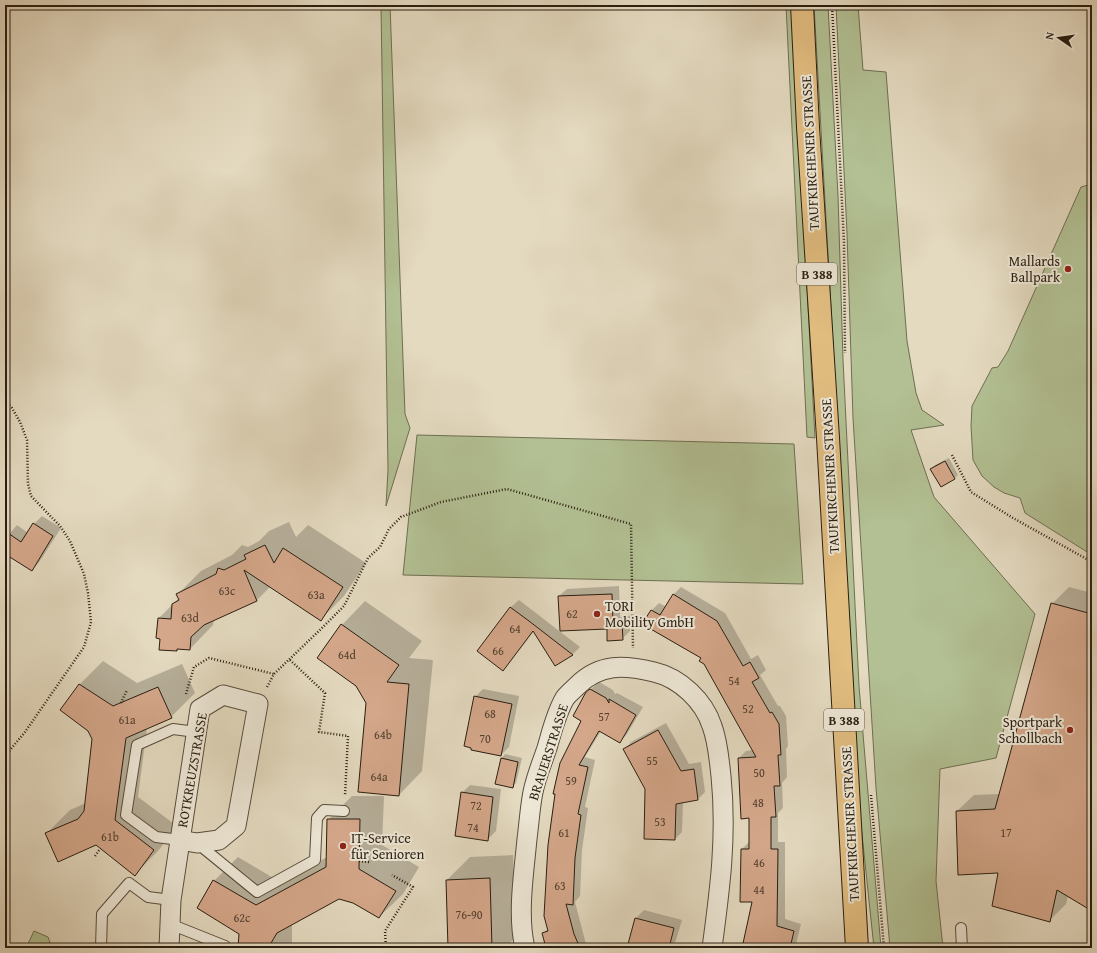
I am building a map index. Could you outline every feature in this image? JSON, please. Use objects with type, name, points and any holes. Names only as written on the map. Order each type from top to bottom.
[{"type":"main road","name":"TAUFKIRCHENER STRASSE","points":[[802,5],[808,127],[858,948]]},
{"type":"street","name":"BRAUERSTRASSE","points":[[525,948],[522,935],[523,881],[533,792],[555,722],[567,696],[583,680],[598,671],[615,667],[633,667],[661,674],[682,685],[701,704],[712,726],[718,750],[722,789],[724,839],[720,889],[712,948]]},
{"type":"street","name":"ROTKREUZSTRASSE","points":[[169,948],[171,900],[188,841],[196,732],[200,709],[223,695],[258,704],[236,826],[219,840],[188,841]]},
{"type":"lane","points":[[196,732],[173,729],[136,745],[126,814],[156,837],[188,841],[258,892],[315,860],[317,818],[324,810],[344,811]]},
{"type":"lane","points":[[101,948],[102,914],[129,883],[148,897],[171,900]]},
{"type":"lane","points":[[170,924],[225,946],[225,948]]},
{"type":"lane","points":[[960,928],[962,948]]},
{"type":"path","points":[[832,5],[844,242],[845,361]]},
{"type":"path","points":[[5,401],[12,408],[20,422],[27,440],[28,484],[31,496],[63,531],[70,541],[84,574],[88,593],[91,622],[84,647],[25,732],[5,756]]},
{"type":"path","points":[[952,455],[971,492],[1013,518],[1092,562]]},
{"type":"path","points":[[258,704],[274,674],[344,606],[368,558],[380,547],[389,530],[401,517],[441,502],[507,489],[631,524],[633,667]]},
{"type":"path","points":[[186,694],[194,667],[209,658],[274,674]]},
{"type":"path","points":[[290,660],[325,693],[319,732],[348,736],[344,811]]},
{"type":"path","points":[[121,703],[126,690]]},
{"type":"path","points":[[871,793],[884,948]]},
{"type":"path","points":[[95,856],[100,849]]},
{"type":"path","points":[[359,861],[369,862]]},
{"type":"path","points":[[386,948],[386,931],[413,887],[392,875]]},
{"type":"green space","points":[[381,5],[390,5],[405,414],[410,428],[386,506],[388,470]]},
{"type":"green space","points":[[786,5],[792,5],[815,438],[807,437]]},
{"type":"green space","points":[[814,5],[828,5],[838,196],[843,360],[859,686],[881,948],[874,948],[859,806]]},
{"type":"green space","points":[[836,5],[858,5],[863,70],[886,72],[907,341],[916,393],[922,410],[944,425],[911,430],[934,497],[1035,614],[996,758],[940,769],[936,881],[943,948],[890,948],[876,788],[853,418],[847,233]]},
{"type":"green space","name":"Mallards Ballpark","points":[[1092,184],[1092,555],[1025,513],[1020,498],[1004,493],[994,487],[982,476],[973,460],[971,426],[972,406],[992,368],[998,367],[1008,351],[1081,187]]},
{"type":"green space","points":[[417,435],[794,444],[803,584],[403,575]]},
{"type":"green space","points":[[5,906],[8,909],[9,948],[5,948]]},
{"type":"green space","points":[[34,931],[48,937],[52,948],[26,948]]},
{"type":"building","points":[[945,461],[955,479],[941,487],[930,469]]},
{"type":"building","points":[[33,523],[53,536],[32,571],[5,554],[5,531],[21,542]]},
{"type":"building","points":[[265,545],[274,563],[283,548],[343,587],[321,621],[244,570],[257,601],[204,625],[191,637],[190,650],[159,650],[160,639],[156,638],[158,618],[171,619],[172,604],[179,600],[176,594],[216,574],[218,568],[224,570],[246,559],[244,555]]},
{"type":"building","points":[[612,594],[613,624],[622,623],[623,640],[607,641],[607,629],[560,631],[558,596]]},
{"type":"building","points":[[673,594],[717,621],[743,666],[750,662],[759,678],[752,682],[770,713],[772,712],[779,724],[781,755],[778,755],[780,786],[774,786],[776,817],[771,817],[771,849],[778,849],[777,926],[794,931],[790,948],[742,948],[752,902],[740,902],[741,849],[749,849],[749,818],[741,819],[738,758],[756,757],[704,664],[699,661],[701,658],[642,624],[651,610],[660,615]]},
{"type":"building","points":[[1051,603],[1092,614],[1092,911],[1057,890],[1050,922],[992,906],[998,873],[958,875],[956,811],[995,809]]},
{"type":"building","points":[[510,607],[573,655],[555,666],[533,631],[503,671],[477,651]]},
{"type":"building","points":[[341,624],[399,665],[387,682],[409,684],[399,796],[358,792],[366,703],[356,686],[317,658]]},
{"type":"building","points":[[79,684],[113,706],[158,687],[172,718],[126,738],[115,820],[154,850],[135,876],[96,845],[58,862],[45,833],[78,819],[84,811],[92,739],[88,731],[60,710]]},
{"type":"building","points":[[590,689],[606,698],[609,703],[609,699],[636,715],[620,743],[599,731],[579,765],[588,767],[578,814],[581,815],[575,858],[573,905],[566,904],[574,934],[580,948],[546,948],[542,933],[548,931],[544,916],[548,845],[555,794],[553,794],[560,763],[581,721],[573,716],[586,692]]},
{"type":"building","points":[[474,696],[512,704],[501,756],[471,750],[471,748],[464,746]]},
{"type":"building","points":[[658,730],[681,771],[694,769],[698,800],[676,804],[675,840],[644,839],[645,789],[623,749]]},
{"type":"building","points":[[501,758],[518,762],[513,788],[495,784]]},
{"type":"building","points":[[461,792],[493,797],[488,841],[455,836]]},
{"type":"building","points":[[327,819],[360,819],[359,869],[396,891],[379,918],[353,903],[339,899],[277,933],[268,948],[238,948],[239,934],[197,908],[213,880],[256,905],[326,867]]},
{"type":"building","points":[[490,878],[492,948],[448,948],[446,880]]},
{"type":"building","points":[[635,918],[674,928],[669,948],[642,948],[628,944]]},
{"type":"place","name":"Mallards Ballpark","points":[[1068,269]]},
{"type":"place","name":"TORI Mobility GmbH","points":[[597,614]]},
{"type":"place","name":"Sportpark Schollbach","points":[[1070,730]]},
{"type":"place","name":"IT-Service für Senioren","points":[[343,846]]}]
